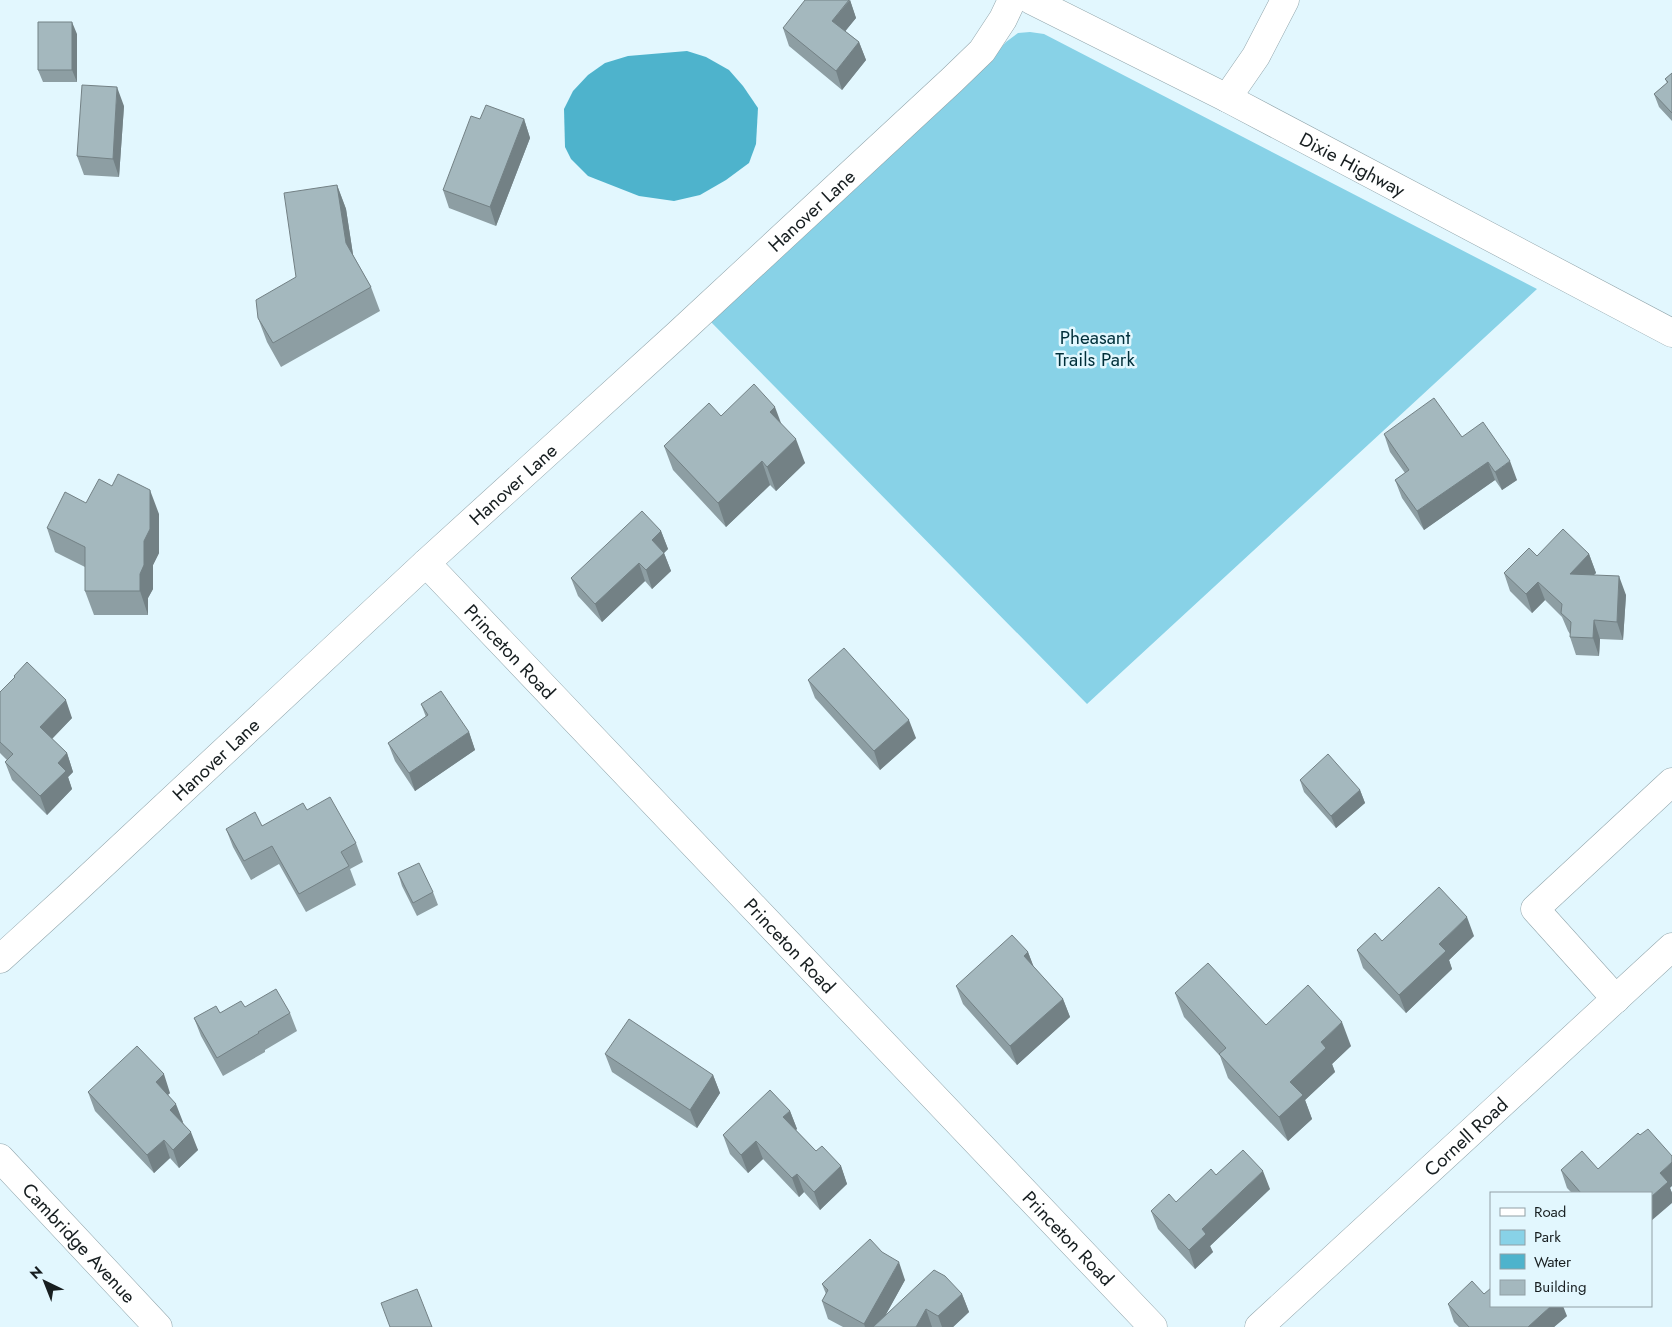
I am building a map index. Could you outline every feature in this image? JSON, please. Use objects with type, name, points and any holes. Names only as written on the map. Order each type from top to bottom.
[{"type":"street","name":"Hanover Lane","points":[[0,959],[82,885],[426,562],[678,334],[952,80],[982,51],[1003,19],[1012,0]]},
{"type":"street","name":"Dixie Highway","points":[[1031,0],[1227,98],[1669,328]]},
{"type":"street","points":[[1227,98],[1256,56],[1285,0]]},
{"type":"street","name":"Princeton Road","points":[[426,562],[1153,1327]]},
{"type":"street","points":[[1616,999],[1536,909],[1672,782]]},
{"type":"street","name":"Cornell Road","points":[[1259,1327],[1672,947]]},
{"type":"street","name":"Cambridge Avenue","points":[[0,1158],[158,1327]]},
{"type":"green space","name":"Pheasant Trails Park","points":[[1018,33],[1044,34],[1537,289],[1087,704],[709,320],[979,72],[1006,42]]},
{"type":"water","points":[[687,51],[706,57],[729,70],[758,108],[756,144],[749,163],[726,180],[700,195],[674,201],[639,196],[588,176],[571,159],[565,147],[564,109],[573,91],[588,75],[605,63],[628,56]]},
{"type":"building","points":[[805,0],[849,0],[832,21],[859,42],[836,71],[783,28]]},
{"type":"building","points":[[38,22],[72,22],[72,70],[38,70]]},
{"type":"building","points":[[1672,73],[1672,113],[1654,94],[1668,82],[1665,79]]},
{"type":"building","points":[[82,85],[117,87],[113,159],[77,156]]},
{"type":"building","points":[[486,105],[524,119],[490,207],[443,190],[471,116],[480,119]]},
{"type":"building","points":[[337,185],[346,243],[371,287],[273,343],[258,318],[256,300],[296,277],[284,193]]},
{"type":"building","points":[[754,384],[775,407],[770,412],[796,439],[767,467],[762,461],[718,503],[664,446],[709,403],[721,416]]},
{"type":"building","points":[[1434,398],[1462,437],[1483,422],[1510,461],[1495,472],[1488,462],[1417,511],[1395,480],[1409,470],[1384,434]]},
{"type":"building","points":[[118,474],[150,490],[150,529],[144,541],[144,565],[140,574],[140,591],[85,591],[85,547],[47,528],[65,492],[86,503],[99,479],[112,486]]},
{"type":"building","points":[[642,511],[661,531],[652,540],[664,553],[646,570],[639,563],[595,604],[571,578]]},
{"type":"building","points":[[1563,529],[1589,554],[1570,574],[1619,576],[1617,622],[1594,620],[1593,638],[1570,637],[1571,622],[1561,613],[1562,604],[1538,582],[1526,594],[1504,573],[1529,548],[1537,556]]},
{"type":"building","points":[[844,648],[909,720],[874,751],[808,680]]},
{"type":"building","points":[[27,662],[66,700],[40,727],[67,753],[58,763],[66,771],[40,796],[5,762],[13,754],[0,742],[0,692]]},
{"type":"building","points":[[441,691],[469,732],[409,773],[388,743],[428,715],[421,704]]},
{"type":"building","points":[[1328,754],[1360,790],[1331,816],[1300,780]]},
{"type":"building","points":[[330,797],[356,843],[341,852],[349,866],[299,894],[272,846],[244,861],[226,829],[255,812],[262,826],[303,803],[307,810]]},
{"type":"building","points":[[419,863],[433,892],[413,903],[398,873]]},
{"type":"building","points":[[1439,887],[1467,917],[1439,944],[1446,951],[1399,995],[1357,950],[1375,933],[1382,941]]},
{"type":"building","points":[[1012,935],[1028,952],[1024,956],[1063,999],[1010,1046],[956,986]]},
{"type":"building","points":[[1208,963],[1266,1025],[1308,985],[1342,1022],[1321,1042],[1326,1048],[1290,1082],[1303,1095],[1279,1117],[1219,1054],[1226,1048],[1175,993]]},
{"type":"building","points":[[276,989],[290,1013],[217,1058],[194,1018],[216,1006],[220,1013],[241,1001],[245,1007]]},
{"type":"building","points":[[629,1019],[713,1075],[690,1110],[605,1054]]},
{"type":"building","points":[[137,1046],[164,1074],[156,1082],[176,1104],[170,1110],[191,1132],[173,1150],[164,1140],[147,1155],[88,1092]]},
{"type":"building","points":[[770,1090],[790,1111],[783,1117],[816,1151],[822,1146],[841,1166],[814,1192],[797,1174],[792,1178],[756,1141],[741,1155],[723,1135]]},
{"type":"building","points":[[1648,1129],[1672,1156],[1672,1162],[1660,1173],[1668,1182],[1652,1196],[1652,1192],[1580,1192],[1561,1170],[1582,1151],[1598,1169],[1638,1133],[1640,1135]]},
{"type":"building","points":[[1243,1150],[1263,1171],[1202,1229],[1206,1234],[1189,1250],[1151,1211],[1169,1194],[1176,1202],[1211,1169],[1216,1175]]},
{"type":"building","points":[[870,1239],[882,1252],[899,1262],[864,1324],[822,1301],[828,1290],[822,1284]]},
{"type":"building","points":[[934,1270],[945,1276],[962,1294],[938,1316],[926,1309],[916,1327],[873,1327]]},
{"type":"building","points":[[1472,1281],[1484,1294],[1490,1289],[1490,1307],[1550,1307],[1528,1327],[1469,1327],[1448,1304]]},
{"type":"building","points":[[417,1289],[432,1327],[390,1327],[381,1303]]}]
